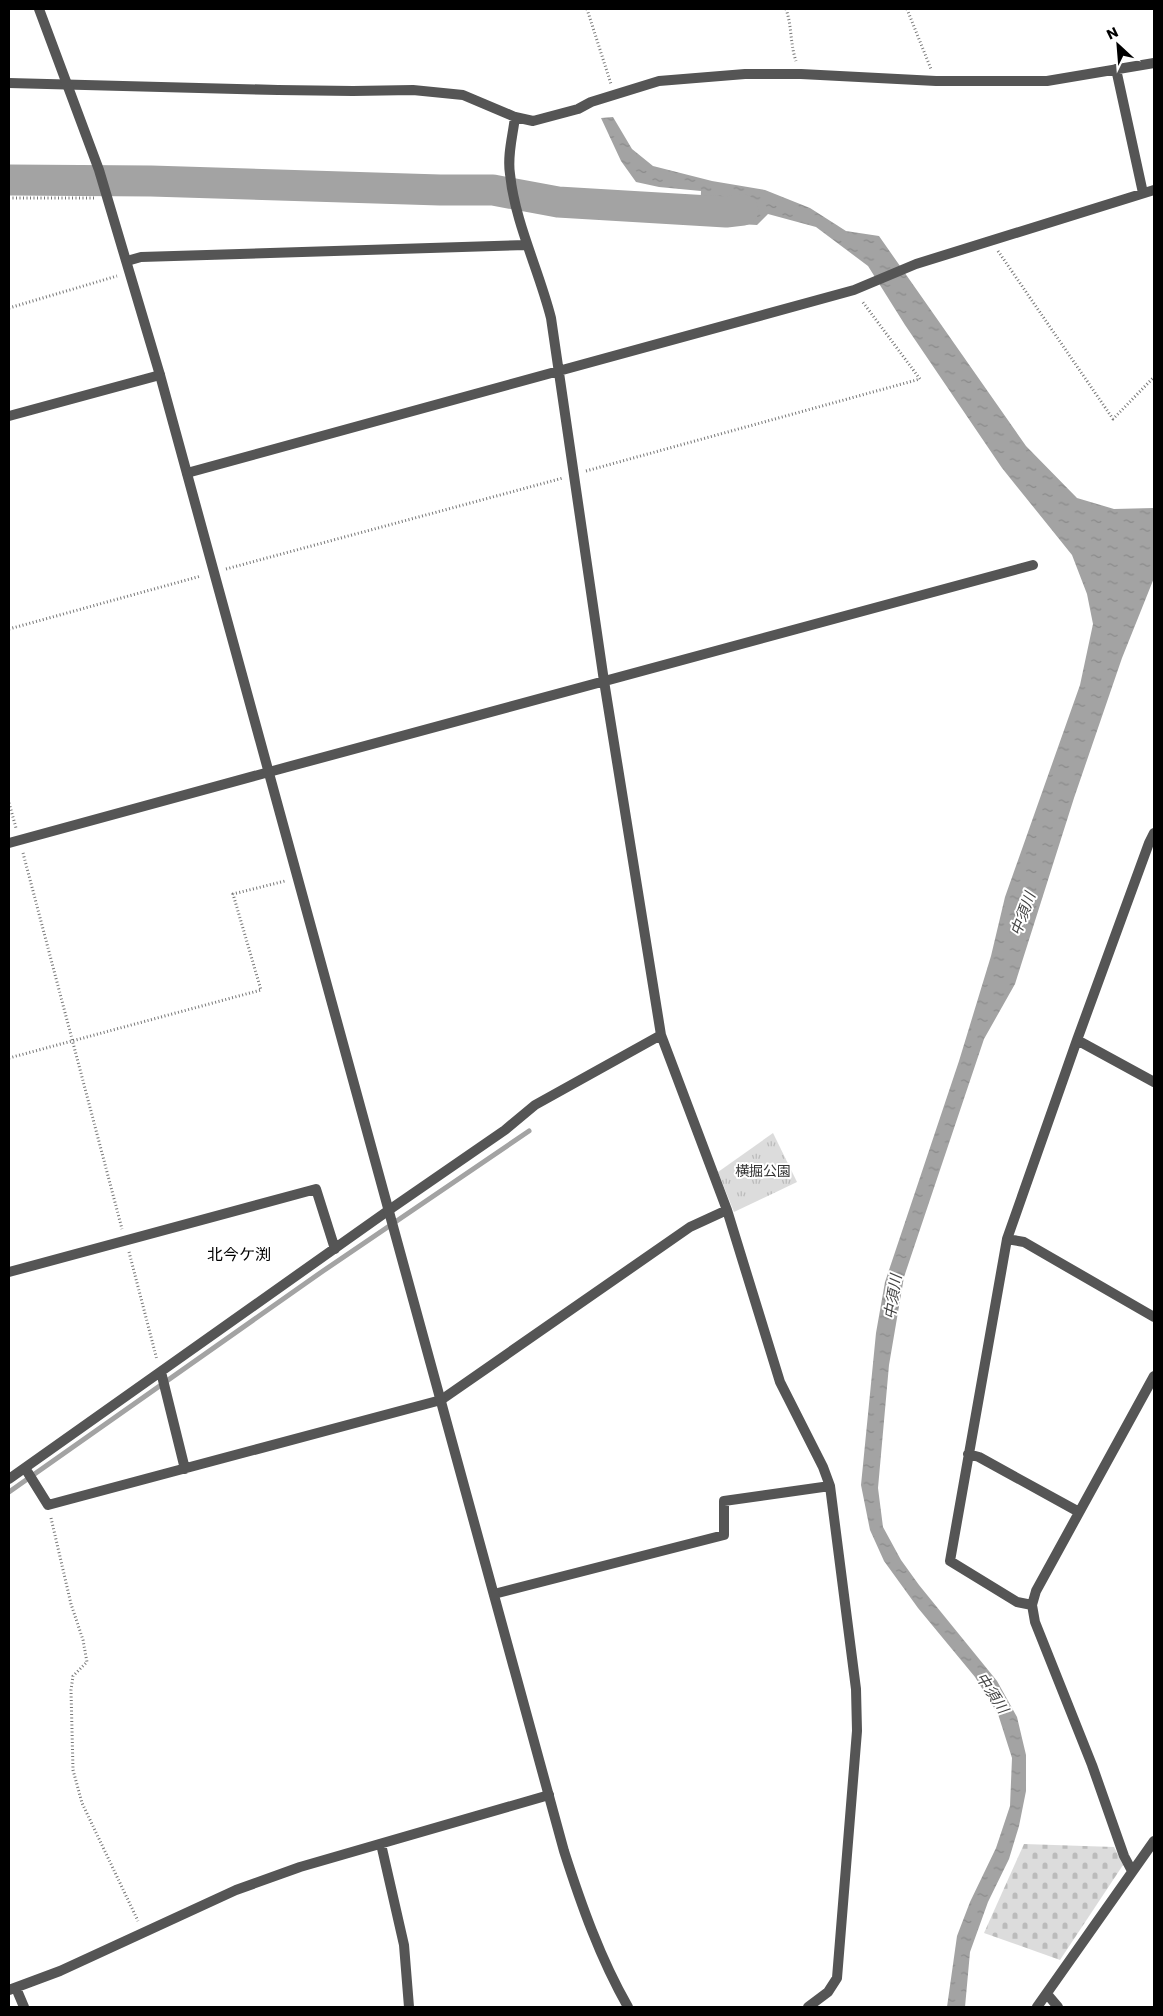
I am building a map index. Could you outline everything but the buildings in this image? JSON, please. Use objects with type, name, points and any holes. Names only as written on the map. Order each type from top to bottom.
[{"type":"street","points":[[39,9],[99,170],[160,375],[564,1850],[581,1904],[610,1975],[628,2007]]},
{"type":"street","points":[[9,83],[297,91],[413,90],[463,95],[516,117],[534,121],[578,109],[614,94],[659,81],[745,74],[801,74],[936,81],[1047,81],[1154,63]]},
{"type":"street","points":[[1116,69],[1143,193]]},
{"type":"street","points":[[516,117],[510,151],[509,173],[514,199],[527,244],[546,301],[559,371],[604,681],[661,1036],[727,1210],[780,1382],[823,1467],[830,1486],[856,1690],[857,1731],[837,1978],[828,1992],[808,2007]]},
{"type":"street","points":[[187,472],[858,289],[916,264],[1154,190]]},
{"type":"street","points":[[127,261],[141,257],[527,244]]},
{"type":"street","points":[[9,416],[160,375]]},
{"type":"street","points":[[9,843],[1033,565]]},
{"type":"street","points":[[1032,1605],[1017,1602],[950,1561],[1007,1238],[1077,1040],[1154,833]]},
{"type":"street","points":[[9,1479],[505,1130],[535,1105],[661,1036]]},
{"type":"street","points":[[1077,1040],[1154,1082]]},
{"type":"street","points":[[9,1272],[316,1189],[335,1249]]},
{"type":"street","points":[[25,1468],[48,1505],[441,1400],[690,1228],[727,1210]]},
{"type":"street","points":[[1007,1238],[1024,1242],[1154,1317]]},
{"type":"street","points":[[161,1372],[185,1469]]},
{"type":"street","points":[[1132,1871],[1124,1856],[1092,1765],[1035,1622],[1032,1605],[1036,1591],[1154,1376]]},
{"type":"street","points":[[968,1454],[979,1457],[1079,1512]]},
{"type":"street","points":[[494,1594],[724,1535],[724,1501],[830,1486]]},
{"type":"street","points":[[24,2007],[12,1989],[60,1971],[144,1934],[236,1890],[300,1867],[549,1795]]},
{"type":"street","points":[[1036,2007],[1154,1841]]},
{"type":"street","points":[[381,1844],[404,1945],[410,2007]]},
{"type":"street","points":[[1047,1994],[1058,2007]]},
{"type":"path","points":[[587,9],[614,94]]},
{"type":"path","points":[[786,9],[791,48],[801,74]]},
{"type":"path","points":[[907,9],[936,81]]},
{"type":"path","points":[[9,198],[107,195]]},
{"type":"path","points":[[991,241],[1113,419],[1154,378]]},
{"type":"path","points":[[9,308],[130,272]]},
{"type":"path","points":[[9,629],[920,379],[858,289]]},
{"type":"path","points":[[9,804],[161,1372]]},
{"type":"path","points":[[9,1058],[261,990],[233,894],[297,878]]},
{"type":"path","points":[[48,1505],[71,1604],[83,1640],[87,1662],[73,1676],[71,1690],[73,1770],[82,1803],[144,1934]]},
{"type":"green space","name":"横掘公園","points":[[773,1133],[797,1182],[734,1212],[718,1172]]},
{"type":"green space","points":[[1024,1844],[1114,1847],[1123,1865],[1060,1960],[984,1933]]},
{"type":"water","name":"中須川","points":[[613,117],[632,149],[653,166],[712,181],[765,190],[810,208],[846,231],[879,236],[1026,446],[1077,498],[1114,509],[1154,508],[1154,578],[1122,658],[1074,798],[1015,984],[984,1039],[904,1277],[889,1365],[878,1488],[883,1527],[901,1560],[919,1585],[997,1681],[1017,1717],[1026,1755],[1026,1791],[1019,1826],[1009,1859],[988,1902],[970,1952],[965,2007],[947,2007],[957,1936],[970,1902],[996,1848],[1010,1806],[1012,1758],[998,1714],[975,1677],[918,1608],[884,1561],[870,1530],[861,1485],[876,1333],[885,1282],[959,1061],[991,956],[1005,897],[1080,685],[1093,624],[1087,594],[1072,555],[1002,468],[905,325],[868,266],[816,227],[768,214],[757,225],[700,222],[701,191],[659,187],[636,182],[621,161],[601,118]]},
{"type":"waterway","points":[[9,180],[151,181],[493,190],[558,202],[726,212],[743,210]]},
{"type":"waterway","points":[[9,1492],[323,1271],[529,1131]]},
{"type":"district","name":"北今ケ渕","points":[[239,1254]]}]
